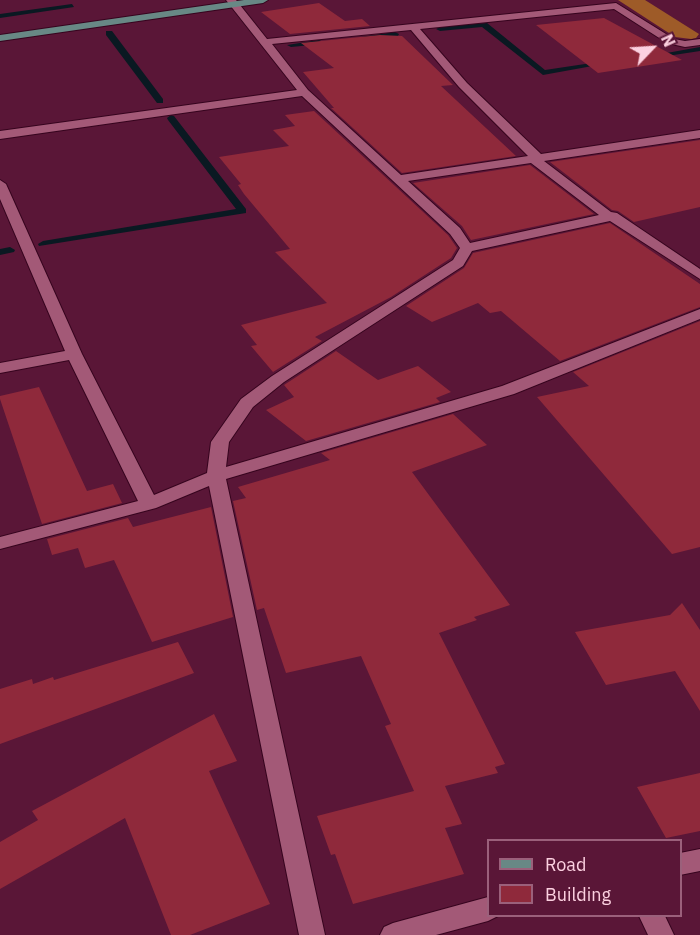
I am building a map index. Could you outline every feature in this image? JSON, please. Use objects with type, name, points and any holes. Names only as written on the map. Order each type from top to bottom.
[{"type":"main road","points":[[118,10],[189,0]]},
{"type":"main road","points":[[0,38],[233,2],[264,0]]},
{"type":"street","points":[[233,2],[304,92],[455,231],[467,248]]},
{"type":"street","points":[[266,42],[616,6],[671,41],[685,44],[700,42]]},
{"type":"street","points":[[414,28],[463,85],[536,158],[609,217]]},
{"type":"street","points":[[0,135],[304,92]]},
{"type":"street","points":[[397,179],[700,134]]},
{"type":"street","points":[[0,184],[74,354],[149,504]]},
{"type":"street","points":[[312,935],[216,476],[220,442],[247,403],[278,379],[458,263],[467,248],[612,216],[700,275]]},
{"type":"street","points":[[0,543],[149,504],[216,476],[508,390],[700,314]]},
{"type":"street","points":[[0,368],[74,354]]},
{"type":"street","points":[[682,864],[700,860]]},
{"type":"street","points":[[393,935],[487,910]]},
{"type":"street","points":[[653,917],[661,935]]},
{"type":"shaded area","points":[[618,0],[645,0],[699,34],[696,38],[691,39],[675,37]]},
{"type":"building","points":[[319,3],[345,21],[362,19],[370,26],[290,34],[261,12]]},
{"type":"building","points":[[604,18],[682,60],[598,73],[536,25]]},
{"type":"building","points":[[380,35],[402,36],[453,85],[441,86],[516,156],[402,173],[331,108],[334,108],[303,72],[334,68],[301,43]]},
{"type":"building","points":[[314,111],[448,235],[457,248],[451,258],[391,297],[315,337],[322,341],[273,372],[251,346],[257,345],[241,325],[327,303],[275,252],[290,249],[244,194],[238,185],[241,184],[219,157],[289,146],[273,130],[295,126],[285,115]]},
{"type":"building","points":[[700,140],[700,207],[634,222],[618,211],[612,210],[550,162]]},
{"type":"building","points":[[530,165],[594,214],[471,240],[462,226],[413,183]]},
{"type":"building","points":[[610,223],[700,284],[700,307],[560,361],[501,311],[490,313],[478,303],[432,322],[406,306],[464,268],[473,253]]},
{"type":"building","points":[[700,321],[700,547],[672,554],[537,397],[589,386],[573,372]]},
{"type":"building","points":[[336,351],[378,380],[418,366],[451,392],[436,398],[440,402],[306,441],[266,410],[294,397],[284,385]]},
{"type":"building","points":[[39,387],[87,491],[113,484],[122,503],[42,524],[0,399],[0,396]]},
{"type":"building","points":[[453,414],[487,445],[412,472],[510,605],[474,617],[477,620],[439,633],[505,764],[495,767],[498,773],[445,786],[462,824],[445,828],[464,874],[353,904],[335,854],[331,855],[317,816],[414,791],[385,726],[391,724],[361,656],[286,673],[264,608],[257,610],[233,501],[246,498],[238,487],[330,460],[321,453]]},
{"type":"building","points":[[211,507],[233,617],[152,642],[114,560],[85,568],[78,548],[52,555],[47,539],[128,518],[133,527]]},
{"type":"building","points":[[682,603],[700,630],[700,711],[675,671],[606,685],[575,632],[670,615]]},
{"type":"building","points":[[178,642],[194,673],[0,744],[0,689],[32,679],[33,684],[53,677],[54,680]]},
{"type":"building","points":[[214,714],[237,761],[209,771],[270,904],[190,935],[171,935],[125,818],[0,889],[0,842],[38,820],[32,811]]},
{"type":"building","points":[[700,773],[700,831],[666,838],[637,787]]},
{"type":"waterway","points":[[0,16],[72,6]]},
{"type":"waterway","points":[[440,29],[484,25],[543,73],[605,63]]},
{"type":"waterway","points":[[109,33],[160,101]]},
{"type":"waterway","points":[[365,37],[395,34]]},
{"type":"waterway","points":[[291,45],[319,42]]},
{"type":"waterway","points":[[654,56],[700,49]]},
{"type":"waterway","points":[[43,244],[243,211],[171,118]]},
{"type":"waterway","points":[[0,252],[10,250]]}]
